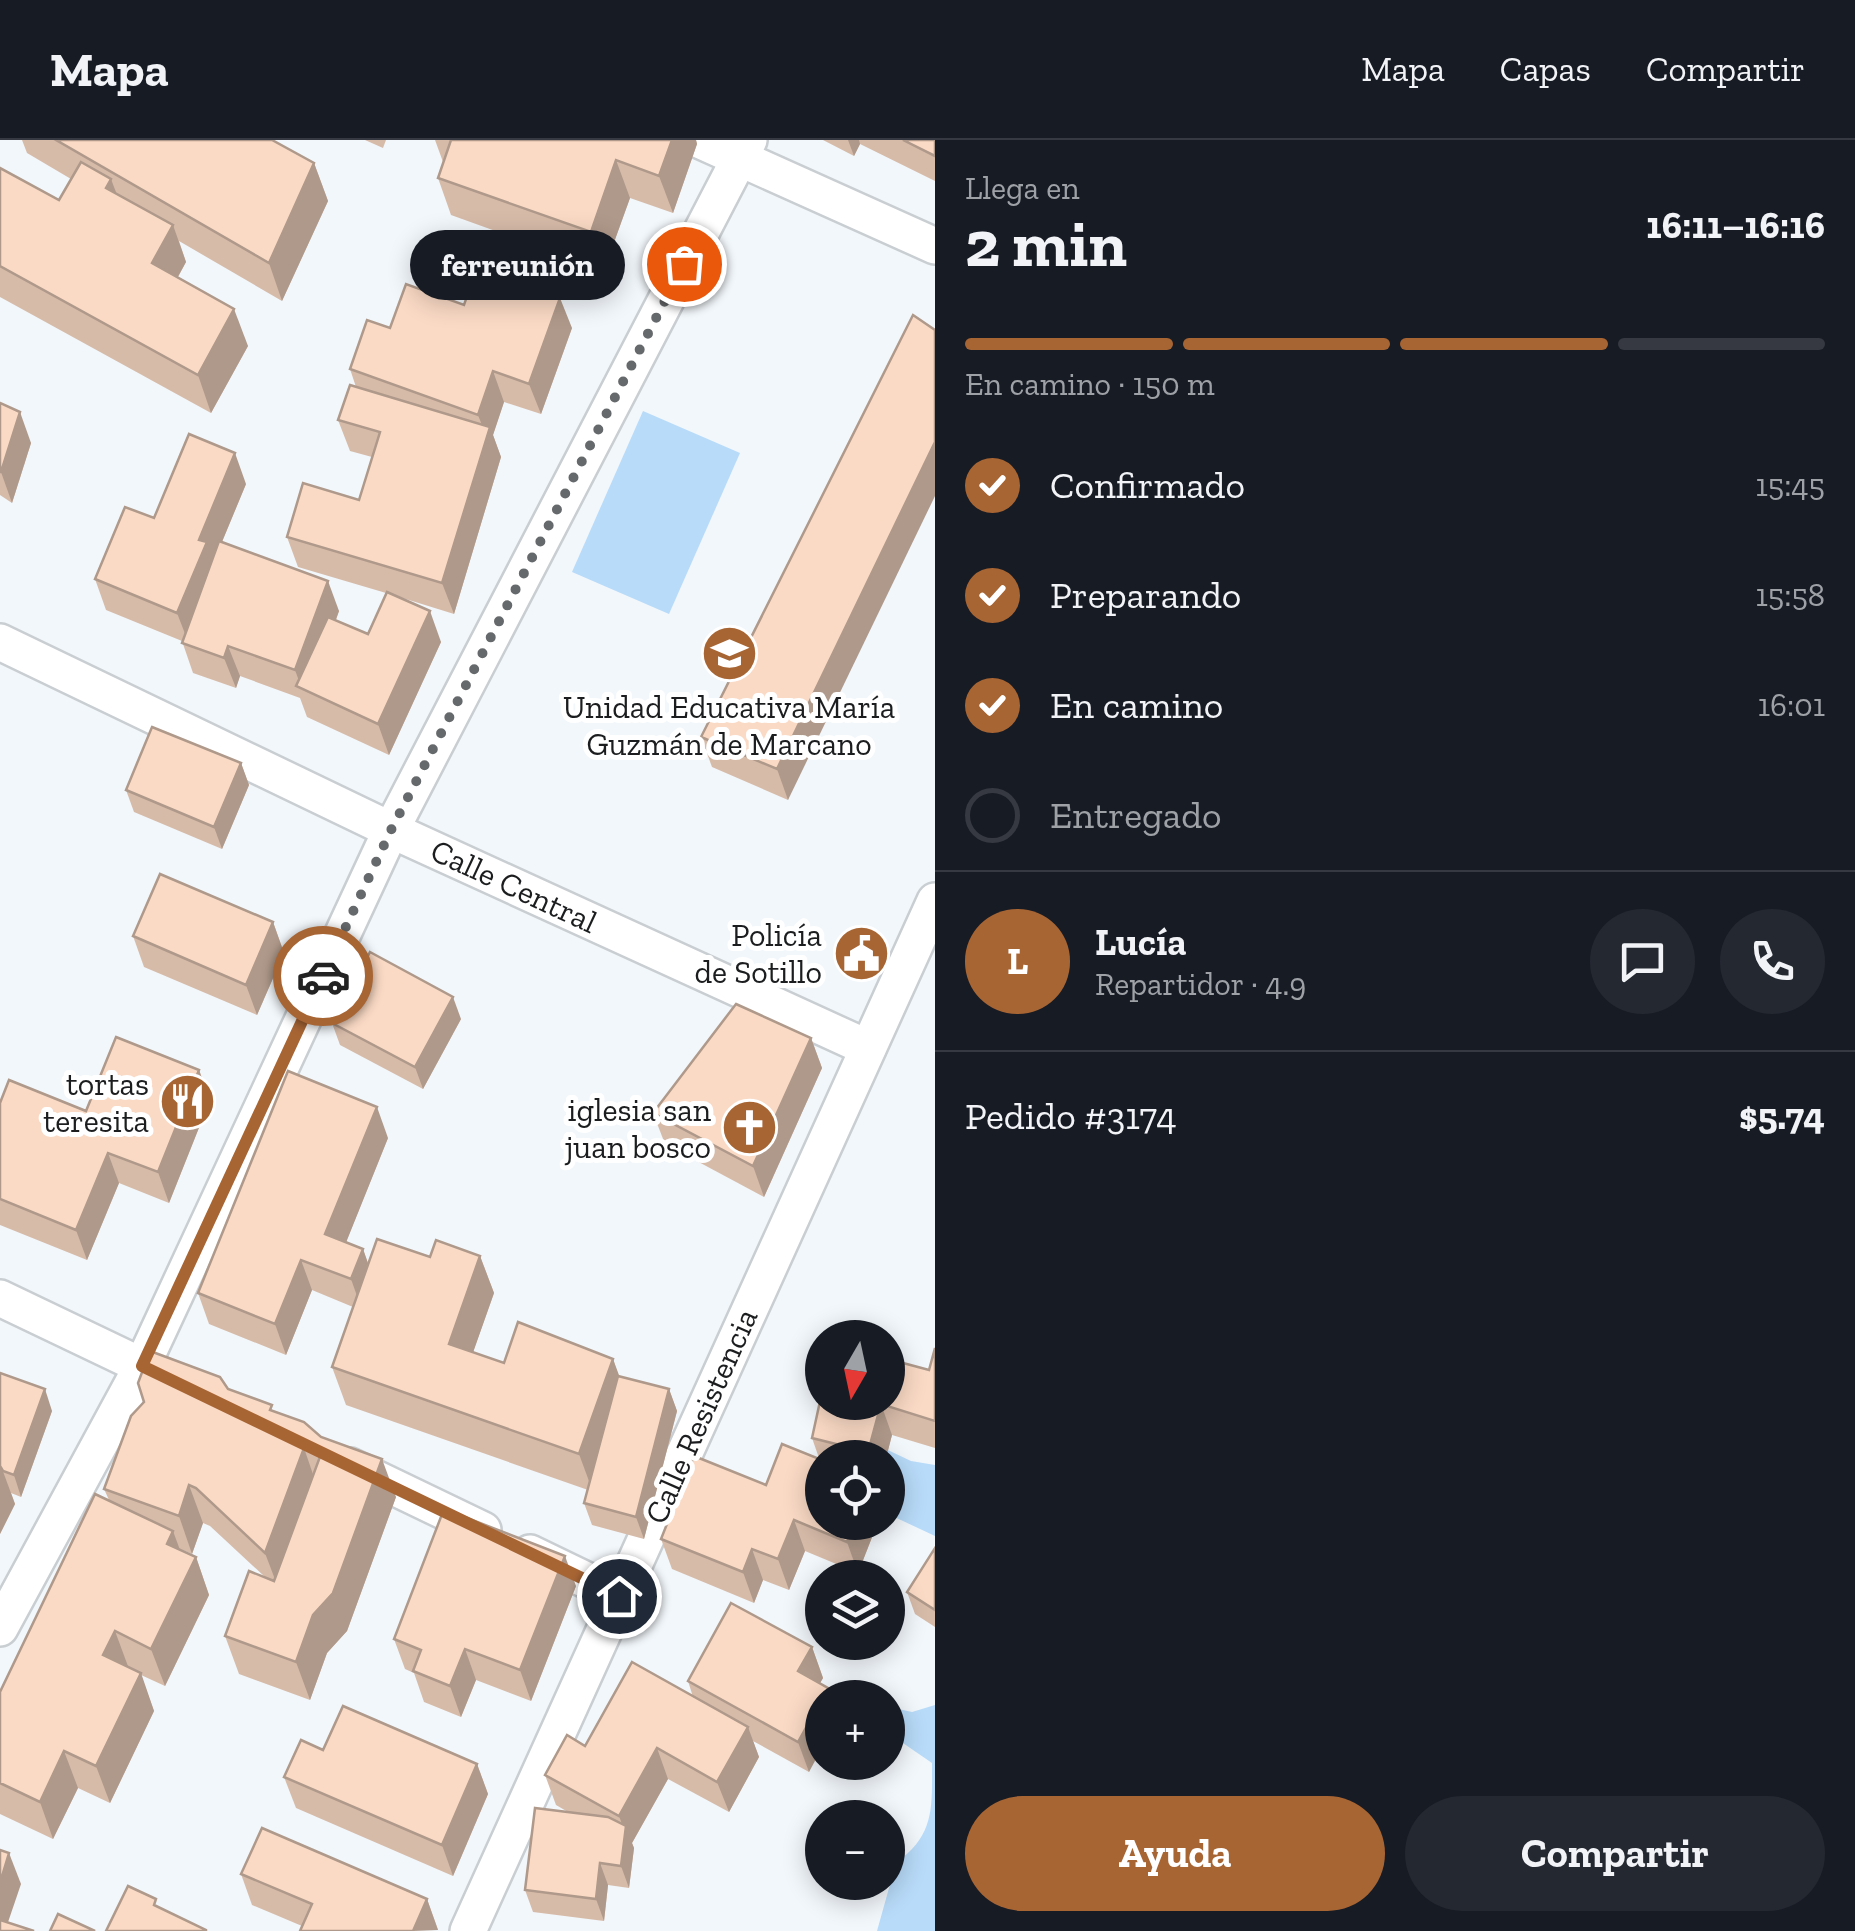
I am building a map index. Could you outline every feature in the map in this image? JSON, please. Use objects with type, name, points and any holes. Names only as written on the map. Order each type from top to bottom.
[{"type":"street","points":[[698,140],[744,149],[935,246]]},
{"type":"street","points":[[0,1628],[142,1366],[391,830],[744,149]]},
{"type":"street","name":"Calle Central","points":[[0,642],[391,830],[868,1048]]},
{"type":"street","name":"Calle Resistencia","points":[[468,1931],[935,901]]},
{"type":"street","points":[[0,1298],[195,1392]]},
{"type":"street","points":[[319,1451],[619,1596]]},
{"type":"shaded area","points":[[643,411],[740,453],[669,614],[572,572]]},
{"type":"shaded area","points":[[905,1458],[935,1465],[935,1536],[905,1522]]},
{"type":"shaded area","points":[[935,1705],[935,1931],[877,1931],[886,1900],[905,1900],[905,1856],[918,1842],[929,1819],[932,1763],[905,1744],[905,1710]]},
{"type":"building","points":[[56,140],[272,140],[314,163],[269,263]]},
{"type":"building","points":[[451,140],[672,140],[659,176],[616,160],[591,232],[438,178]]},
{"type":"building","points":[[903,140],[935,140],[935,156]]},
{"type":"building","points":[[81,162],[111,179],[106,188],[173,225],[152,263],[234,309],[198,375],[0,266],[0,168],[59,200]]},
{"type":"building","points":[[477,268],[560,298],[529,384],[493,371],[478,415],[350,369],[367,320],[390,328],[406,284],[464,305]]},
{"type":"building","points":[[913,315],[935,330],[935,442],[777,769],[701,737]]},
{"type":"building","points":[[350,385],[490,427],[442,583],[287,537],[303,483],[359,500],[380,432],[338,420]]},
{"type":"building","points":[[0,403],[20,412],[1,472],[0,472]]},
{"type":"building","points":[[189,434],[235,453],[199,540],[207,542],[177,613],[95,579],[125,507],[154,518]]},
{"type":"building","points":[[219,541],[328,581],[295,670],[228,646],[224,658],[182,643]]},
{"type":"building","points":[[387,592],[430,611],[378,724],[296,686],[328,617],[368,634]]},
{"type":"building","points":[[152,727],[241,763],[214,827],[126,790]]},
{"type":"building","points":[[160,874],[273,922],[246,985],[133,936]]},
{"type":"building","points":[[370,952],[453,997],[415,1067],[332,1023]]},
{"type":"building","points":[[736,1004],[811,1038],[753,1166],[653,1113]]},
{"type":"building","points":[[116,1037],[199,1070],[158,1172],[108,1153],[76,1230],[0,1199],[0,1103],[9,1080],[86,1111]]},
{"type":"building","points":[[288,1071],[377,1107],[325,1234],[363,1249],[351,1279],[301,1260],[275,1324],[198,1293]]},
{"type":"building","points":[[377,1239],[430,1257],[436,1240],[480,1256],[449,1344],[504,1363],[518,1322],[613,1359],[579,1454],[332,1367]]},
{"type":"building","points":[[935,1348],[935,1421],[905,1412],[905,1364],[929,1370]]},
{"type":"building","points":[[150,1351],[220,1377],[228,1389],[272,1405],[270,1410],[304,1422],[321,1437],[382,1459],[333,1593],[313,1615],[296,1662],[225,1636],[249,1571],[274,1581],[321,1454],[304,1448],[265,1553],[189,1485],[179,1516],[104,1489],[131,1416],[144,1402],[138,1383]]},
{"type":"building","points":[[0,1373],[45,1389],[14,1475],[0,1466]]},
{"type":"building","points":[[618,1376],[669,1389],[636,1517],[584,1503]]},
{"type":"building","points":[[816,1420],[877,1420],[871,1440],[812,1438]]},
{"type":"building","points":[[782,1444],[805,1453],[805,1525],[794,1520],[778,1559],[752,1549],[743,1572],[661,1539],[694,1456],[766,1485]]},
{"type":"building","points":[[95,1494],[173,1531],[167,1544],[196,1557],[151,1649],[115,1631],[103,1655],[141,1673],[96,1766],[64,1751],[40,1802],[0,1783],[0,1692]]},
{"type":"building","points":[[444,1509],[565,1556],[520,1670],[465,1649],[450,1686],[413,1671],[421,1650],[394,1639]]},
{"type":"building","points":[[935,1548],[935,1610],[907,1592]]},
{"type":"building","points":[[731,1603],[805,1643],[805,1659],[798,1671],[814,1680],[805,1680],[805,1729],[798,1742],[688,1681]]},
{"type":"building","points":[[632,1662],[748,1727],[717,1782],[657,1748],[619,1816],[545,1775],[567,1735],[585,1746]]},
{"type":"building","points":[[343,1706],[477,1764],[442,1845],[284,1777],[301,1740],[323,1750]]},
{"type":"building","points":[[535,1808],[608,1817],[626,1826],[621,1866],[600,1863],[596,1899],[525,1890]]},
{"type":"building","points":[[262,1828],[427,1899],[413,1931],[300,1931],[312,1904],[241,1874]]},
{"type":"building","points":[[0,1850],[9,1853],[0,1883]]},
{"type":"building","points":[[128,1886],[156,1899],[154,1905],[206,1931],[106,1931]]},
{"type":"building","points":[[58,1914],[95,1931],[50,1931]]},
{"type":"building","points":[[0,1920],[34,1931],[0,1931]]},
{"type":"way so far","points":[[323,976],[391,830],[684,264]]},
{"type":"place","name":"ferreunión","points":[[684,264]]},
{"type":"place","name":"Unidad Educativa María Guzmán de Marcano","points":[[729,653]]},
{"type":"place","name":"Policía de Sotillo","points":[[861,953]]},
{"type":"place","name":"tortas teresita","points":[[188,1102]]},
{"type":"place","name":"iglesia san juan bosco","points":[[750,1128]]},
{"type":"route","points":[[323,976],[142,1366],[619,1596]]}]
